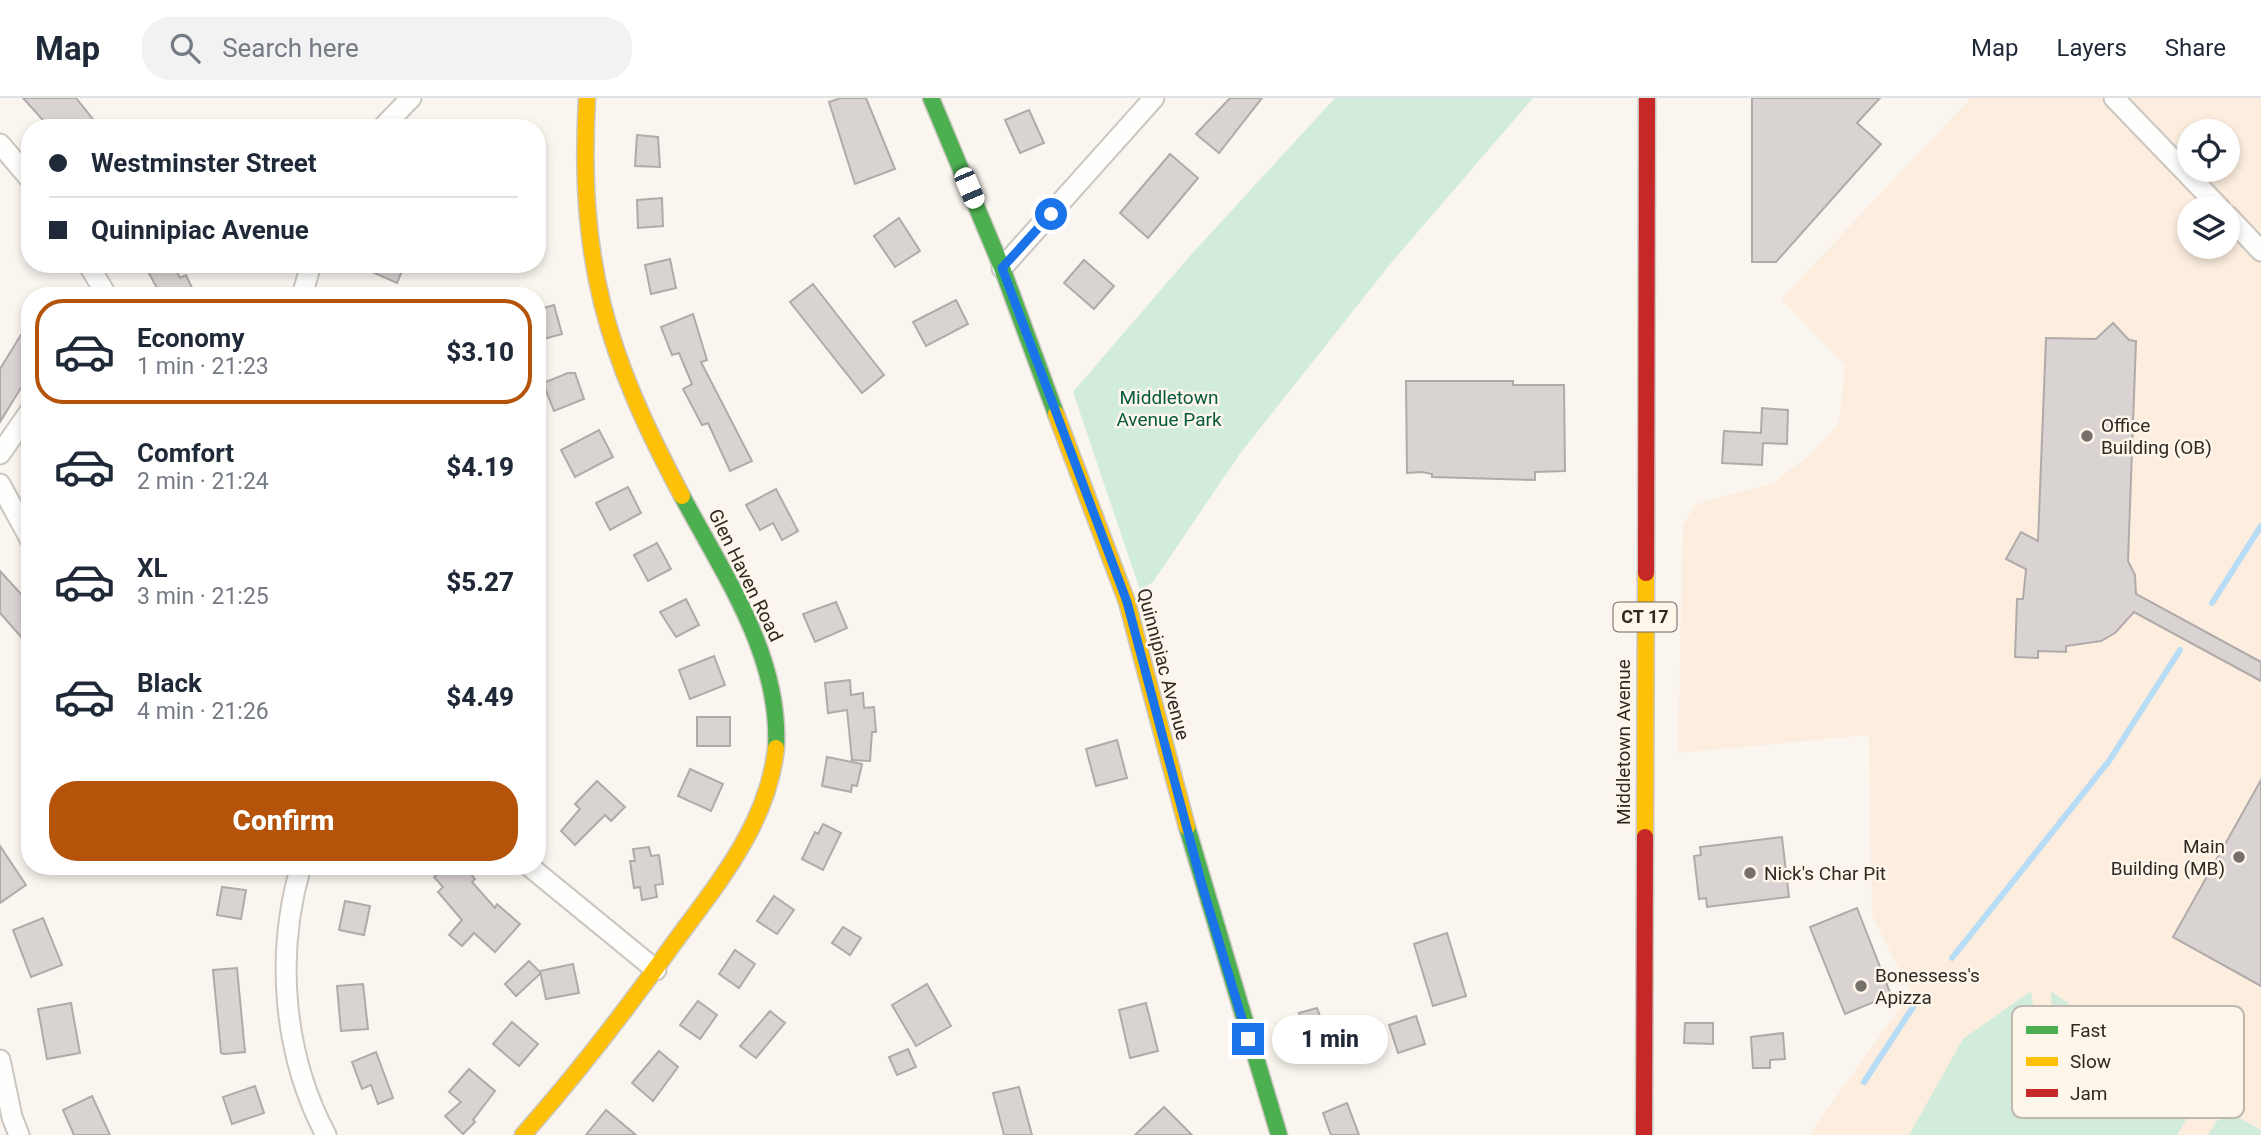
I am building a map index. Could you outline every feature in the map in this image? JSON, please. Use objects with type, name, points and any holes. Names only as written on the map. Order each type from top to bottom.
[{"type":"main road","name":"Glen Haven Road","points":[[523,1135],[656,970],[734,859],[756,821],[770,785],[776,717],[772,684],[756,637],[631,392],[612,344],[593,272],[585,216],[587,98]]},
{"type":"main road","name":"Quinnipiac Avenue","points":[[930,98],[1002,268],[1127,602],[1202,885],[1279,1135]]},
{"type":"main road","name":"Middletown Avenue","points":[[1644,1135],[1647,98]]},
{"type":"street","points":[[391,119],[411,98]]},
{"type":"street","points":[[1002,268],[1154,98]]},
{"type":"street","points":[[2114,98],[2208,196]]},
{"type":"street","points":[[0,144],[21,168]]},
{"type":"street","points":[[2240,229],[2261,251]]},
{"type":"street","points":[[0,454],[21,424]]},
{"type":"street","points":[[0,484],[21,522]]},
{"type":"street","points":[[299,875],[286,931],[284,983],[310,1104],[326,1135]]},
{"type":"street","points":[[540,875],[656,970]]},
{"type":"street","points":[[0,1060],[12,1117],[19,1135]]},
{"type":"shaded area","points":[[1971,98],[2261,98],[2261,1135],[1809,1135],[1911,992],[1872,915],[1869,735],[1678,753],[1683,526],[1696,504],[1773,483],[1809,456],[1839,423],[1845,365],[1781,299]]},
{"type":"green space","name":"Middletown Avenue Park","points":[[1335,98],[1533,98],[1391,263],[1239,455],[1153,582],[1140,590],[1073,392],[1189,257]]},
{"type":"green space","points":[[2031,991],[2033,1006],[2012,1006],[2012,1118],[2187,1118],[2177,1135],[1909,1135],[1963,1039]]},
{"type":"green space","points":[[2051,991],[2072,1006],[2052,1006]]},
{"type":"green space","points":[[2221,1118],[2240,1118],[2261,1130],[2261,1135],[2208,1135]]},
{"type":"building","points":[[23,98],[76,98],[93,119],[42,119]]},
{"type":"building","points":[[841,98],[866,98],[895,169],[855,184],[829,102]]},
{"type":"building","points":[[1230,98],[1262,98],[1219,153],[1196,134]]},
{"type":"building","points":[[1752,98],[1880,98],[1857,123],[1881,144],[1776,262],[1752,262]]},
{"type":"building","points":[[1029,110],[1044,143],[1020,153],[1005,120]]},
{"type":"building","points":[[637,135],[658,137],[660,167],[635,166]]},
{"type":"building","points":[[1170,154],[1198,178],[1148,238],[1120,213]]},
{"type":"building","points":[[662,198],[663,226],[638,228],[637,200]]},
{"type":"building","points":[[899,218],[920,251],[895,267],[874,236]]},
{"type":"building","points":[[670,259],[676,288],[651,294],[645,265]]},
{"type":"building","points":[[1084,260],[1114,286],[1094,309],[1064,283]]},
{"type":"building","points":[[149,273],[178,273],[180,278],[186,275],[192,287],[156,287]]},
{"type":"building","points":[[374,273],[401,273],[397,283]]},
{"type":"building","points":[[813,284],[884,375],[862,393],[790,302]]},
{"type":"building","points":[[956,300],[968,324],[926,346],[913,322]]},
{"type":"building","points":[[554,305],[562,334],[546,338],[546,307]]},
{"type":"building","points":[[693,314],[707,360],[701,362],[752,461],[730,471],[708,423],[702,425],[683,389],[692,384],[679,353],[672,355],[661,327]]},
{"type":"building","name":"Office Building (OB)","points":[[2113,323],[2129,340],[2136,341],[2128,561],[2135,575],[2136,594],[2261,662],[2261,681],[2134,612],[2115,633],[2101,641],[2066,646],[2066,652],[2038,651],[2038,658],[2015,657],[2017,599],[2023,599],[2026,569],[2006,559],[2021,532],[2038,541],[2046,338],[2096,339]]},
{"type":"building","points":[[21,335],[21,388],[0,422],[0,369]]},
{"type":"building","points":[[575,373],[584,399],[554,411],[546,391],[546,382]]},
{"type":"building","points":[[1406,381],[1513,381],[1513,385],[1564,385],[1565,471],[1535,472],[1535,480],[1432,477],[1432,474],[1422,472],[1407,473]]},
{"type":"building","points":[[1762,408],[1788,410],[1787,444],[1763,443],[1762,465],[1722,463],[1724,431],[1761,433]]},
{"type":"building","points":[[599,430],[613,457],[575,477],[561,450]]},
{"type":"building","points":[[628,487],[641,513],[610,530],[596,503]]},
{"type":"building","points":[[776,489],[798,531],[782,540],[773,523],[760,530],[746,505]]},
{"type":"building","points":[[657,543],[671,569],[648,581],[634,555]]},
{"type":"building","points":[[0,571],[21,594],[21,637],[0,613]]},
{"type":"building","points":[[686,599],[699,625],[676,637],[660,612]]},
{"type":"building","points":[[836,602],[847,628],[815,642],[803,614]]},
{"type":"building","points":[[714,656],[725,685],[690,699],[679,670]]},
{"type":"building","points":[[850,680],[851,695],[863,693],[864,708],[874,707],[876,732],[872,732],[870,761],[852,760],[847,710],[828,713],[825,683]]},
{"type":"building","points":[[697,717],[730,717],[730,746],[697,746]]},
{"type":"building","points":[[1117,740],[1127,778],[1096,786],[1086,749]]},
{"type":"building","points":[[827,757],[862,764],[857,786],[852,785],[851,792],[822,786]]},
{"type":"building","points":[[690,769],[723,784],[711,811],[678,796]]},
{"type":"building","name":"Main Building (MB)","points":[[2261,780],[2261,986],[2173,937]]},
{"type":"building","points":[[597,781],[625,807],[611,821],[605,815],[575,845],[561,831],[580,809],[575,804]]},
{"type":"building","points":[[823,824],[841,833],[823,870],[802,859],[815,832],[818,834]]},
{"type":"building","points":[[1782,837],[1789,897],[1707,907],[1706,898],[1699,899],[1694,856],[1701,855],[1700,847]]},
{"type":"building","points":[[0,846],[26,885],[0,903]]},
{"type":"building","points":[[649,847],[651,856],[659,855],[663,884],[655,885],[657,897],[642,900],[640,887],[634,888],[630,861],[635,861],[633,849]]},
{"type":"building","points":[[472,875],[475,879],[472,882],[495,908],[497,904],[520,924],[495,952],[474,933],[462,946],[449,935],[462,920],[438,892],[443,887],[434,877]]},
{"type":"building","points":[[222,887],[246,890],[241,919],[217,915]]},
{"type":"building","points":[[774,896],[794,910],[777,934],[757,921]]},
{"type":"building","points":[[345,901],[370,906],[364,935],[339,930]]},
{"type":"building","points":[[1857,908],[1891,995],[1845,1014],[1810,927]]},
{"type":"building","points":[[43,918],[62,965],[31,977],[13,930]]},
{"type":"building","points":[[843,927],[861,938],[850,955],[832,943]]},
{"type":"building","points":[[1447,933],[1466,996],[1433,1006],[1414,944]]},
{"type":"building","points":[[735,950],[755,964],[739,988],[719,974]]},
{"type":"building","points":[[529,961],[541,973],[516,996],[505,984]]},
{"type":"building","points":[[573,964],[579,993],[546,999],[540,971]]},
{"type":"building","points":[[237,968],[245,1052],[224,1054],[221,1053],[213,970]]},
{"type":"building","points":[[363,984],[368,1029],[341,1031],[337,986]]},
{"type":"building","points":[[927,984],[951,1026],[916,1046],[892,1005]]},
{"type":"building","points":[[698,1001],[717,1015],[700,1039],[680,1025]]},
{"type":"building","points":[[71,1003],[80,1053],[47,1059],[38,1009]]},
{"type":"building","points":[[1146,1003],[1158,1051],[1130,1058],[1119,1010]]},
{"type":"building","points":[[1317,1008],[1320,1016],[1335,1025],[1342,1048],[1295,1062],[1286,1033],[1304,1028],[1299,1013]]},
{"type":"building","points":[[770,1011],[785,1023],[756,1058],[740,1046]]},
{"type":"building","points":[[1416,1016],[1425,1044],[1398,1053],[1389,1025]]},
{"type":"building","points":[[512,1022],[538,1044],[519,1066],[493,1044]]},
{"type":"building","points":[[1685,1023],[1713,1023],[1713,1044],[1684,1043]]},
{"type":"building","points":[[1783,1033],[1785,1059],[1770,1060],[1770,1068],[1753,1068],[1751,1037]]},
{"type":"building","points":[[908,1049],[916,1067],[897,1075],[889,1057]]},
{"type":"building","points":[[659,1051],[678,1067],[653,1101],[632,1083]]},
{"type":"building","points":[[376,1052],[393,1098],[378,1104],[371,1085],[362,1089],[352,1062]]},
{"type":"building","points":[[469,1069],[495,1091],[473,1120],[475,1122],[463,1134],[445,1116],[461,1102],[449,1092]]},
{"type":"building","points":[[255,1086],[264,1113],[232,1124],[223,1097]]},
{"type":"building","points":[[1019,1087],[1032,1135],[1004,1135],[993,1093]]},
{"type":"building","points":[[92,1096],[110,1135],[74,1135],[63,1110]]},
{"type":"building","points":[[1347,1103],[1359,1135],[1331,1135],[1323,1113]]},
{"type":"building","points":[[1164,1107],[1192,1135],[1135,1135]]},
{"type":"building","points":[[606,1110],[636,1135],[586,1135]]},
{"type":"waterway","points":[[2212,603],[2261,526]]},
{"type":"waterway","points":[[1952,958],[2109,761],[2180,650]]},
{"type":"waterway","points":[[1864,1082],[1917,1001]]},
{"type":"traffic: fast","points":[[931,98],[1002,268],[1056,414]]},
{"type":"traffic: fast","points":[[682,496],[732,586],[760,649],[775,714],[776,748]]},
{"type":"traffic: fast","points":[[1187,827],[1279,1135]]},
{"type":"traffic: slow","points":[[587,98],[587,209],[593,258],[603,305],[634,397],[682,496]]},
{"type":"traffic: slow","points":[[1056,414],[1127,602],[1187,827]]},
{"type":"traffic: slow","points":[[1645,837],[1646,573]]},
{"type":"traffic: slow","points":[[523,1135],[620,1017],[723,875],[752,827],[763,802],[776,748]]},
{"type":"traffic: jam","points":[[1646,573],[1647,98]]},
{"type":"traffic: jam","points":[[1644,1135],[1645,837]]},
{"type":"place","name":"Office Building (OB)","points":[[2087,436]]},
{"type":"place","name":"Main Building (MB)","points":[[2239,857]]},
{"type":"place","name":"Nick's Char Pit","points":[[1750,873]]},
{"type":"place","name":"Bonessess's Apizza","points":[[1861,986]]},
{"type":"route","points":[[1051,214],[1002,268],[1127,602],[1202,885],[1248,1039]]}]
